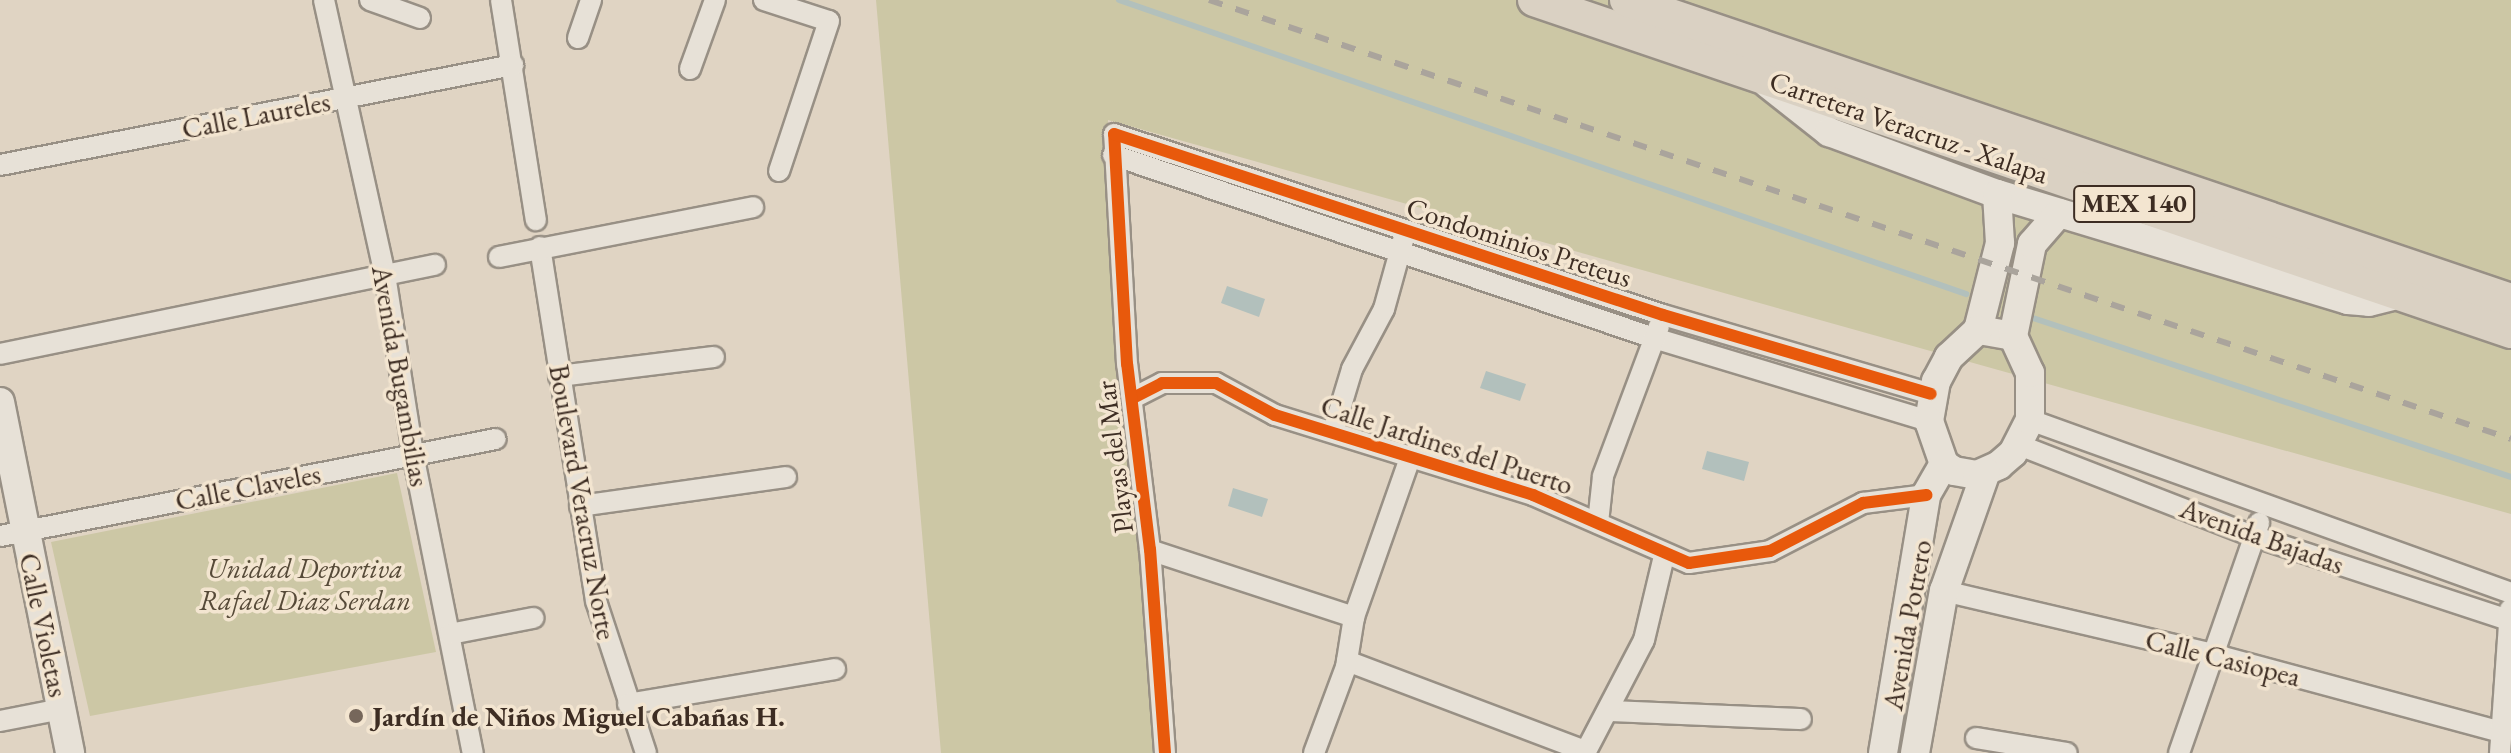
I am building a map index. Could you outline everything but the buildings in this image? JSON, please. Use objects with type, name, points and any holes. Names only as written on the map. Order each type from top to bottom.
[{"type":"main road","name":"Carretera Veracruz - Xalapa","points":[[1534,0],[2511,332]]},
{"type":"main road","name":"Carretera Veracruz - Xalapa","points":[[1626,0],[2511,300]]},
{"type":"street","name":"Avenida Bugambilias","points":[[324,0],[385,275],[413,454],[473,753]]},
{"type":"street","points":[[370,0],[420,18]]},
{"type":"street","points":[[501,0],[536,220]]},
{"type":"street","points":[[578,38],[591,0]]},
{"type":"street","points":[[690,69],[715,0]]},
{"type":"street","points":[[764,0],[804,6],[829,21],[779,171]]},
{"type":"street","name":"Calle Laureles","points":[[0,165],[513,65]]},
{"type":"street","points":[[1758,76],[1829,132],[1997,194],[2348,300],[2401,294]]},
{"type":"street","name":"Condominios Preteus","points":[[1113,155],[1663,315],[1930,408]]},
{"type":"street","name":"Playas del Mar","points":[[1113,155],[1133,398],[1150,550],[1165,753]]},
{"type":"street","points":[[1926,495],[1944,464],[1930,408],[1949,357],[1978,330],[2000,243],[1997,194]]},
{"type":"street","points":[[499,257],[753,207]]},
{"type":"street","points":[[1944,464],[1968,475],[1986,472],[2024,433],[2030,373],[2013,336],[2032,244],[2059,213]]},
{"type":"street","points":[[1333,432],[1352,369],[1384,309],[1404,240]]},
{"type":"street","name":"Condominios Preteus","points":[[1404,240],[1654,338],[1930,408]]},
{"type":"street","name":"Boulevard Veracruz Norte","points":[[540,247],[600,620],[646,753]]},
{"type":"street","points":[[0,354],[435,265]]},
{"type":"street","points":[[1598,523],[1603,476],[1663,315]]},
{"type":"street","points":[[1978,330],[2013,336]]},
{"type":"street","points":[[559,376],[714,357]]},
{"type":"street","name":"Calle Jardines del Puerto","points":[[1133,398],[1162,383],[1216,383],[1275,415],[1533,495],[1664,556],[1689,563],[1736,560],[1796,539],[1863,503],[1926,495]]},
{"type":"street","name":"Calle Violetas","points":[[0,402],[12,534],[61,709],[70,753]]},
{"type":"street","name":"Avenida Bajadas","points":[[2024,433],[2266,509],[2511,593]]},
{"type":"street","name":"Avenida Bajadas","points":[[2024,433],[2253,536],[2510,615]]},
{"type":"street","name":"Calle Claveles","points":[[12,534],[496,439]]},
{"type":"street","points":[[1314,753],[1347,661],[1354,617],[1410,458]]},
{"type":"street","name":"Avenida Potrero","points":[[1915,753],[1944,591],[1986,472]]},
{"type":"street","points":[[580,506],[786,477]]},
{"type":"street","name":"Avenida Potrero","points":[[1883,753],[1926,495]]},
{"type":"street","points":[[2179,753],[2253,536],[2266,509]]},
{"type":"street","points":[[1150,550],[1354,617]]},
{"type":"street","points":[[1347,661],[1585,752],[1644,640],[1664,556]]},
{"type":"street","name":"Calle Casiopea","points":[[1944,591],[2212,654],[2501,732]]},
{"type":"street","points":[[2500,753],[2510,615]]},
{"type":"street","points":[[450,634],[533,618]]},
{"type":"street","points":[[628,704],[835,669]]},
{"type":"street","points":[[0,721],[61,709]]},
{"type":"street","points":[[1609,711],[1801,719]]},
{"type":"street","points":[[1976,738],[2067,753]]},
{"type":"green space","points":[[876,0],[2511,0],[2511,514],[1108,120],[1155,753],[941,753]]},
{"type":"green space","name":"Unidad Deportiva Rafael Diaz Serdan","points":[[397,473],[436,652],[90,716],[51,542]]},
{"type":"shaded area","points":[[1227,286],[1265,299],[1259,317],[1221,303]]},
{"type":"shaded area","points":[[1486,371],[1526,384],[1520,401],[1480,388]]},
{"type":"shaded area","points":[[1707,451],[1749,462],[1744,481],[1702,469]]},
{"type":"shaded area","points":[[1233,488],[1268,499],[1262,517],[1228,506]]},
{"type":"waterway","points":[[1119,0],[1966,294]]},
{"type":"waterway","points":[[2033,318],[2511,477]]},
{"type":"railway","points":[[1209,0],[2511,439]]},
{"type":"cycle path","points":[[1165,753],[1150,550],[1127,364],[1114,134],[1663,315],[1931,394]]},
{"type":"cycle path","points":[[1133,398],[1162,383],[1216,383],[1275,415],[1533,495],[1689,563],[1770,551],[1863,503],[1926,495]]},
{"type":"place","name":"Jardín de Niños Miguel Cabañas H.","points":[[356,716]]}]
